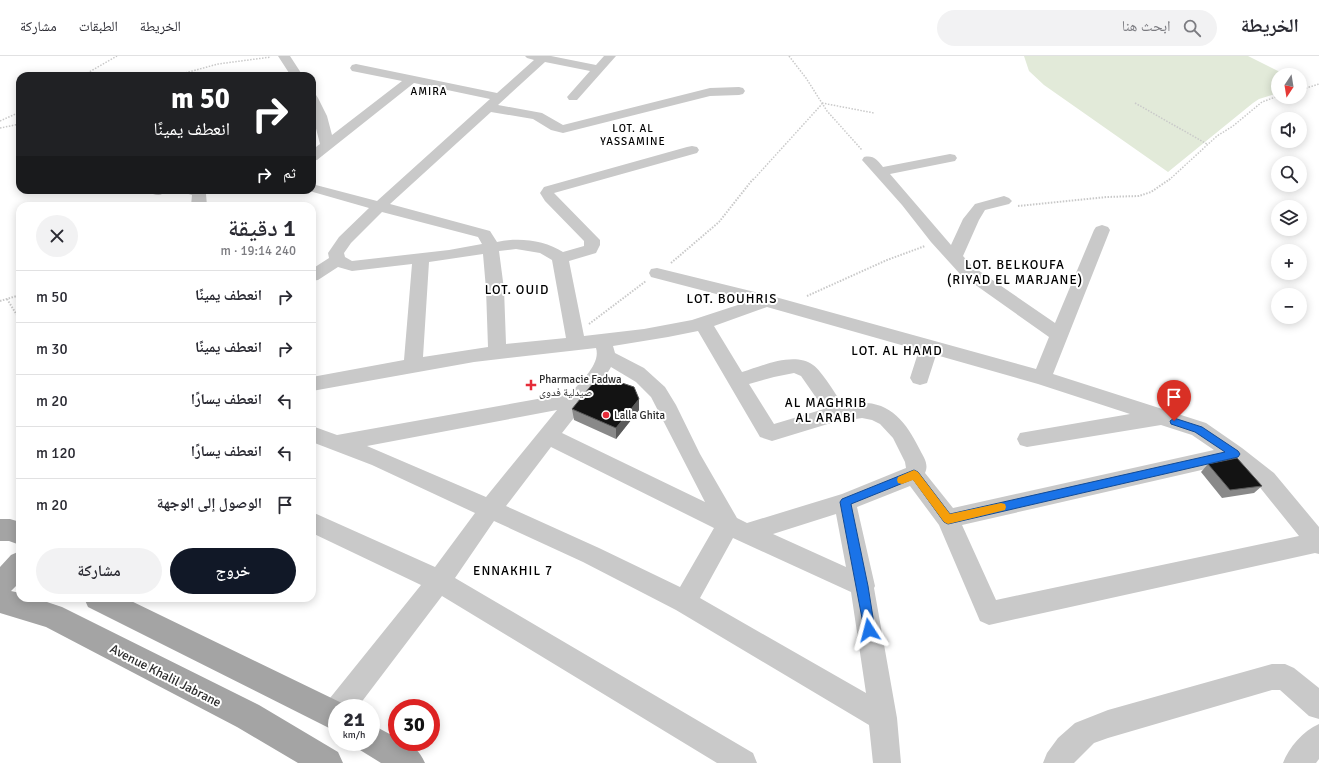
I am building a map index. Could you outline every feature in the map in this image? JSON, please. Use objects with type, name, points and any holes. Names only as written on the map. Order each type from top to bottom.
[{"type":"main road","points":[[0,583],[8,577],[16,568]]},
{"type":"main road","name":"Avenue Khalil Jabrane","points":[[0,600],[52,616],[248,716],[312,759]]},
{"type":"main road","points":[[105,602],[328,709]]},
{"type":"main road","points":[[380,745],[410,763]]},
{"type":"street","points":[[279,56],[293,72]]},
{"type":"street","points":[[573,97],[610,56]]},
{"type":"street","points":[[575,339],[560,258],[551,252],[515,244],[357,266],[344,264],[338,260],[336,254],[345,240],[494,102],[540,57],[599,69]]},
{"type":"street","points":[[356,68],[412,80],[494,102],[543,118],[555,127],[563,129],[710,92],[739,90]]},
{"type":"street","points":[[316,154],[412,80]]},
{"type":"street","points":[[316,107],[320,116],[327,144]]},
{"type":"street","points":[[560,258],[590,249],[592,240],[550,198],[547,193],[549,190],[692,150]]},
{"type":"street","points":[[875,166],[950,158]]},
{"type":"street","points":[[875,166],[937,239],[966,270],[1059,335]]},
{"type":"street","points":[[316,189],[484,234],[488,239],[491,248],[495,289],[497,352]]},
{"type":"street","points":[[954,257],[971,219],[980,207],[1010,204]]},
{"type":"street","points":[[1042,378],[1102,230]]},
{"type":"street","points":[[412,367],[421,258]]},
{"type":"street","points":[[316,274],[338,260]]},
{"type":"street","points":[[657,273],[773,302],[871,339],[929,346],[1042,378],[1199,429],[1235,454],[1266,479],[1318,543],[989,612],[948,519],[914,474]]},
{"type":"street","points":[[604,349],[654,333],[703,323],[773,302]]},
{"type":"street","points":[[685,602],[738,529],[845,502],[914,474],[917,468],[916,462],[893,424],[887,418],[870,411],[857,410],[838,413],[772,433],[767,431],[703,323]]},
{"type":"street","points":[[316,383],[575,339],[604,349],[652,384],[663,397],[682,439],[738,529]]},
{"type":"street","points":[[920,378],[929,346]]},
{"type":"street","points":[[348,699],[439,581],[490,509],[595,377],[604,349]]},
{"type":"street","points":[[737,381],[791,365],[801,366],[808,371],[838,413]]},
{"type":"street","points":[[336,443],[577,399]]},
{"type":"street","points":[[1027,439],[1162,417]]},
{"type":"street","points":[[316,436],[379,459],[592,555],[685,602],[883,718]]},
{"type":"street","points":[[548,436],[738,529],[862,586]]},
{"type":"street","points":[[948,519],[1235,454]]},
{"type":"street","points":[[845,502],[862,586],[883,718],[887,763]]},
{"type":"street","points":[[316,524],[439,581],[743,763]]},
{"type":"street","points":[[1057,763],[1068,748],[1085,733],[1108,724],[1272,677],[1285,677],[1319,706]]},
{"type":"street","points":[[1297,763],[1319,738]]},
{"type":"path","points":[[89,72],[116,56]]},
{"type":"path","points":[[189,72],[218,64],[279,56]]},
{"type":"path","points":[[789,56],[806,78],[822,104],[863,150],[875,166]]},
{"type":"path","points":[[1307,88],[1319,84]]},
{"type":"path","points":[[1010,204],[1144,195],[1163,185],[1207,144],[1233,126],[1262,102],[1271,99]]},
{"type":"path","points":[[1135,103],[1207,144]]},
{"type":"path","points":[[822,104],[874,113]]},
{"type":"path","points":[[575,339],[683,254],[719,222],[754,178],[822,104]]},
{"type":"path","points":[[0,122],[16,114]]},
{"type":"path","points":[[0,128],[16,125]]},
{"type":"path","points":[[773,302],[819,291],[937,239]]},
{"type":"path","points":[[0,301],[16,296]]},
{"type":"path","points":[[7,299],[16,314]]},
{"type":"green space","points":[[1024,56],[1248,56],[1272,68],[1271,95],[1259,99],[1253,103],[1168,172],[1044,85],[1029,71]]},
{"type":"building","name":"Lalla Ghita","points":[[601,376],[634,387],[639,399],[616,428],[572,409],[594,382],[596,383]]},
{"type":"building","points":[[1237,458],[1262,486],[1230,490],[1208,464]]},
{"type":"slow traffic","points":[[902,480],[914,474],[948,519],[1001,507]]},
{"type":"place","name":"Pharmacie Fadwa صيدلية فدوى","points":[[531,385]]},
{"type":"place","name":"Lalla Ghita","points":[[606,415]]},
{"type":"district","name":"AMIRA","points":[[429,91]]},
{"type":"district","name":"LOT. AL YASSAMINE","points":[[633,134]]},
{"type":"district","name":"LOT. BELKOUFA (RIYAD EL MARJANE)","points":[[1015,272]]},
{"type":"district","name":"LOT. OUID","points":[[517,289]]},
{"type":"district","name":"LOT. BOUHRIS","points":[[732,298]]},
{"type":"district","name":"LOT. AL HAMD","points":[[897,350]]},
{"type":"district","name":"AL MAGHRIB AL ARABI","points":[[826,410]]},
{"type":"district","name":"ENNAKHIL 7","points":[[513,570]]},
{"type":"route","points":[[869,630],[862,586],[845,502],[914,474],[948,519],[1235,454],[1199,429],[1174,421]]}]
